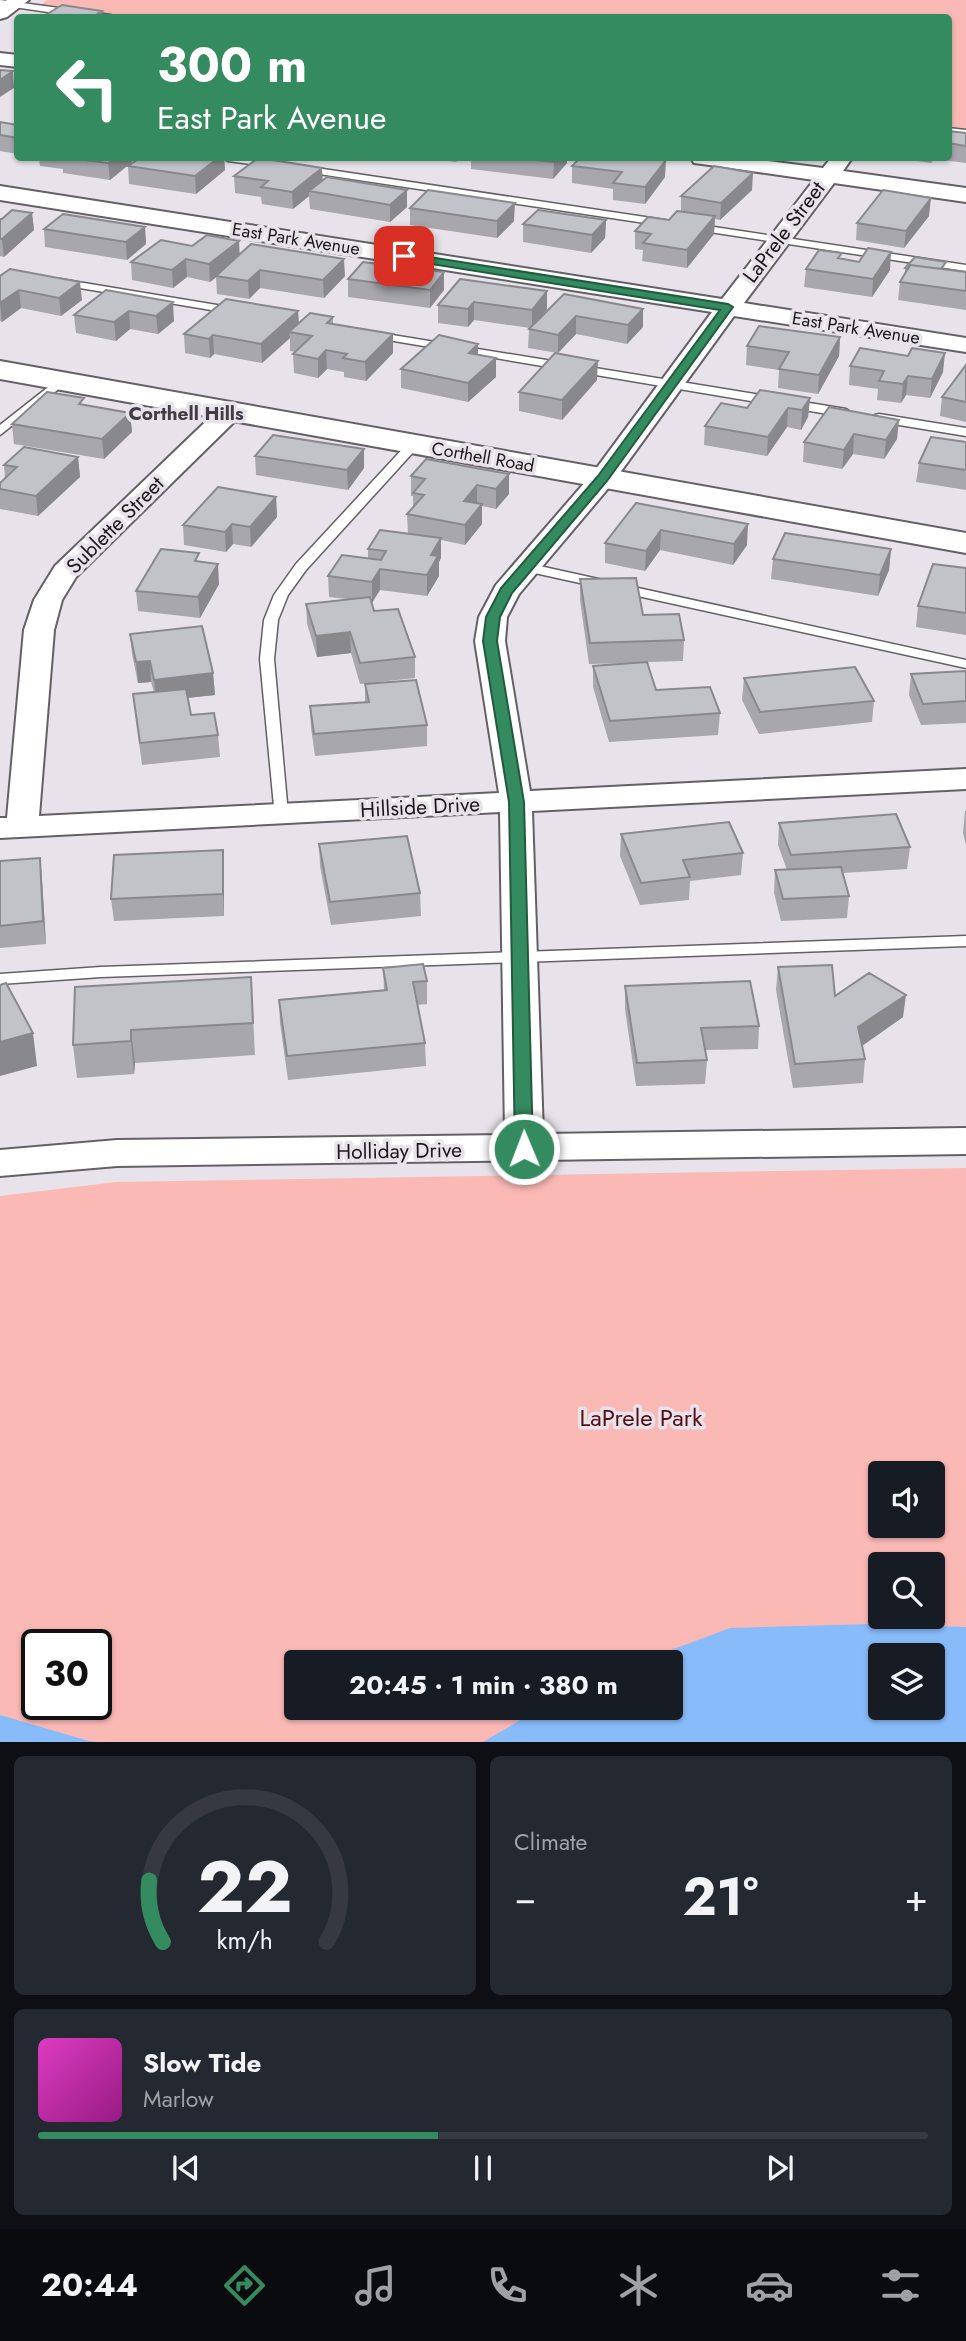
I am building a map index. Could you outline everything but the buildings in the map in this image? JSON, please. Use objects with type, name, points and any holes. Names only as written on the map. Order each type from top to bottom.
[{"type":"street","points":[[752,161],[835,166],[966,195]]},
{"type":"street","name":"LaPrele Street","points":[[524,1149],[516,802],[490,641],[493,617],[506,591],[602,479],[669,385],[835,166]]},
{"type":"street","name":"East Park Avenue","points":[[0,193],[966,345]]},
{"type":"street","name":"Corthell Road","points":[[0,370],[966,543]]},
{"type":"street","name":"Sublette Street","points":[[11,828],[39,630],[48,600],[65,572],[230,412]]},
{"type":"street","name":"Hillside Drive","points":[[11,828],[966,779]]},
{"type":"street","name":"Holliday Drive","points":[[0,1163],[117,1153],[966,1141]]},
{"type":"lane","points":[[8,5],[79,14]]},
{"type":"lane","points":[[249,161],[283,166]]},
{"type":"lane","points":[[297,168],[966,268]]},
{"type":"lane","points":[[54,281],[254,315]]},
{"type":"lane","points":[[361,333],[856,414]]},
{"type":"lane","points":[[0,431],[61,382]]},
{"type":"lane","points":[[870,416],[966,432]]},
{"type":"lane","points":[[280,814],[267,659],[271,620],[281,594],[301,567],[413,445]]},
{"type":"lane","points":[[526,567],[966,664]]},
{"type":"lane","points":[[0,979],[101,972],[966,941]]},
{"type":"green space","points":[[47,0],[966,0],[966,136],[952,134],[952,14],[62,14],[34,10]]},
{"type":"green space","name":"LaPrele Park","points":[[966,1168],[966,1742],[0,1742],[0,1196],[116,1182]]},
{"type":"water","points":[[868,1624],[868,1629],[966,1627],[966,1742],[483,1742],[521,1720],[683,1720],[683,1650],[671,1650],[730,1628]]},
{"type":"water","points":[[0,1715],[89,1741],[98,1742],[0,1742]]},
{"type":"district","name":"Corthell Hills","points":[[186,413]]},
{"type":"route","points":[[404,256],[728,307],[602,479],[506,591],[493,617],[490,641],[516,802],[524,1149]]}]
